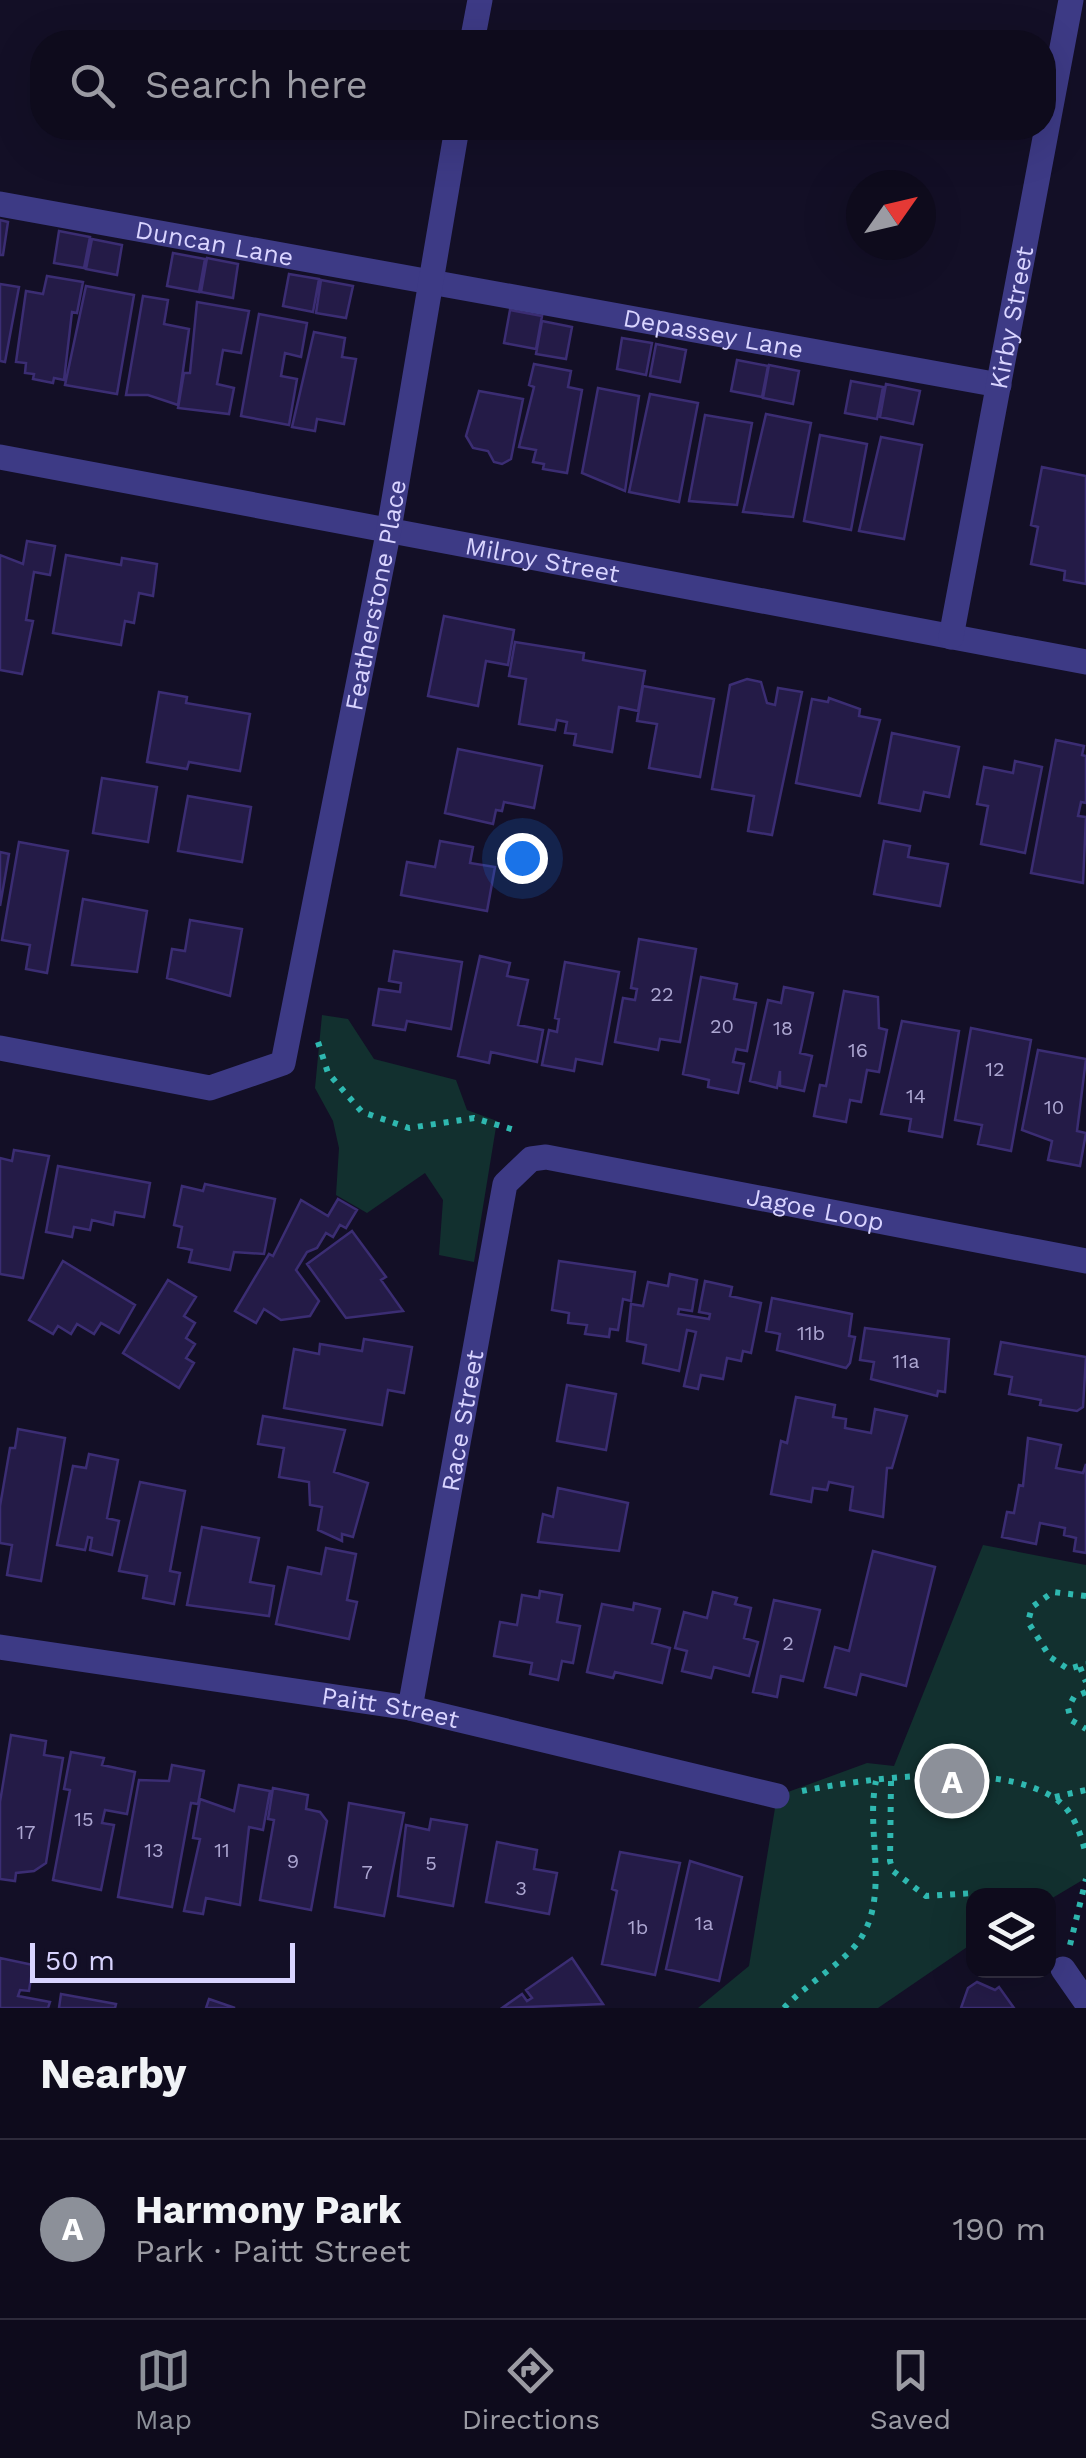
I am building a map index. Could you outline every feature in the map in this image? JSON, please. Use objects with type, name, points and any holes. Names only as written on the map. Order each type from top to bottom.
[{"type":"street","points":[[474,30],[480,0]]},
{"type":"street","name":"Kirby Street","points":[[1056,80],[1071,0]]},
{"type":"street","name":"Featherstone Place","points":[[0,1048],[210,1088],[283,1064],[390,529],[455,140]]},
{"type":"street","name":"Kirby Street","points":[[951,637],[1045,140]]},
{"type":"street","name":"Duncan Lane","points":[[0,204],[429,282]]},
{"type":"street","name":"Depassey Lane","points":[[429,282],[999,385]]},
{"type":"street","name":"Milroy Street","points":[[0,457],[1086,662]]},
{"type":"street","name":"Jagoe Loop","points":[[546,1157],[1086,1261]]},
{"type":"street","name":"Race Street","points":[[410,1708],[504,1184],[531,1159],[546,1157]]},
{"type":"street","name":"Paitt Street","points":[[0,1647],[410,1708],[776,1796]]},
{"type":"street","points":[[1063,1969],[1086,2002]]},
{"type":"path","points":[[317,1030],[328,1073],[362,1112],[410,1128],[474,1118],[528,1133]]},
{"type":"path","points":[[1086,1596],[1054,1592],[1032,1607],[1028,1622],[1050,1658],[1068,1668],[1083,1665],[1086,1682]]},
{"type":"path","points":[[1086,1692],[1074,1697],[1068,1708],[1071,1720],[1086,1730]]},
{"type":"path","points":[[776,1796],[891,1780],[972,1778],[1022,1784],[1055,1798],[1081,1834],[1086,1855]]},
{"type":"path","points":[[891,1780],[890,1862],[894,1872],[926,1896],[966,1894]]},
{"type":"path","points":[[784,2008],[856,1945],[866,1930],[873,1906],[870,1810],[876,1781]]},
{"type":"path","points":[[1055,1798],[1086,1790]]},
{"type":"path","points":[[1063,1969],[1086,1878]]},
{"type":"green space","points":[[322,1015],[348,1019],[374,1059],[456,1080],[467,1110],[497,1121],[474,1262],[439,1255],[443,1200],[425,1173],[367,1213],[336,1195],[339,1148],[333,1121],[315,1088]]},
{"type":"green space","points":[[983,1545],[1086,1565],[1086,1878],[1056,1896],[1056,1888],[966,1888],[966,1948],[878,2008],[698,2008],[749,1966],[777,1796],[867,1763],[894,1766]]},
{"type":"building","points":[[0,220],[8,222],[3,255],[0,255]]},
{"type":"building","points":[[59,231],[90,237],[84,268],[54,263]]},
{"type":"building","points":[[92,239],[122,245],[117,275],[86,269]]},
{"type":"building","points":[[173,253],[205,259],[199,292],[167,286]]},
{"type":"building","points":[[207,258],[238,264],[233,298],[201,292]]},
{"type":"building","points":[[289,274],[319,279],[313,312],[283,306]]},
{"type":"building","points":[[47,276],[83,282],[77,313],[72,312],[64,380],[54,378],[53,383],[33,379],[34,374],[25,373],[26,363],[16,362],[26,291],[43,294]]},
{"type":"building","points":[[321,280],[353,286],[346,318],[316,313]]},
{"type":"building","points":[[0,284],[19,287],[5,362],[0,361]]},
{"type":"building","points":[[86,286],[134,295],[117,394],[65,385]]},
{"type":"building","points":[[143,296],[168,300],[164,324],[189,329],[178,405],[148,395],[126,395]]},
{"type":"building","points":[[197,302],[249,311],[241,353],[223,350],[217,384],[234,388],[229,414],[178,408],[184,373],[190,373]]},
{"type":"building","points":[[510,310],[542,316],[536,349],[504,343]]},
{"type":"building","points":[[259,314],[307,323],[301,357],[285,353],[281,376],[297,379],[289,425],[241,416]]},
{"type":"building","points":[[542,321],[572,327],[566,359],[536,354]]},
{"type":"building","points":[[314,332],[345,338],[342,357],[356,359],[344,424],[317,419],[315,431],[292,427]]},
{"type":"building","points":[[622,338],[652,343],[646,375],[617,369]]},
{"type":"building","points":[[656,344],[686,350],[680,382],[650,376]]},
{"type":"building","points":[[737,360],[768,366],[762,397],[731,391]]},
{"type":"building","points":[[534,364],[571,371],[568,387],[582,390],[567,473],[543,469],[544,464],[533,462],[536,450],[519,447],[534,387],[529,385]]},
{"type":"building","points":[[769,365],[799,371],[793,404],[763,398]]},
{"type":"building","points":[[851,381],[883,387],[877,419],[845,413]]},
{"type":"building","points":[[886,384],[920,391],[913,424],[880,417]]},
{"type":"building","points":[[598,388],[639,396],[625,491],[582,473]]},
{"type":"building","points":[[479,391],[523,399],[511,459],[502,464],[494,462],[488,451],[473,448],[466,436]]},
{"type":"building","points":[[650,394],[698,403],[679,502],[629,492]]},
{"type":"building","points":[[766,414],[811,423],[793,517],[743,512]]},
{"type":"building","points":[[705,415],[752,423],[737,505],[689,501]]},
{"type":"building","points":[[820,435],[867,444],[851,530],[804,521]]},
{"type":"building","points":[[881,437],[922,445],[904,539],[859,531]]},
{"type":"building","points":[[1042,467],[1086,476],[1086,584],[1064,580],[1065,571],[1031,564],[1038,527],[1031,525]]},
{"type":"building","points":[[27,541],[55,546],[50,575],[34,572],[26,620],[33,621],[22,674],[0,670],[0,555],[23,564]]},
{"type":"building","points":[[66,555],[121,565],[122,558],[157,564],[153,596],[139,593],[134,623],[125,621],[121,645],[53,633]]},
{"type":"building","points":[[444,616],[514,630],[508,665],[486,661],[478,706],[428,696]]},
{"type":"building","points":[[515,642],[584,653],[583,660],[645,671],[638,711],[619,707],[612,752],[574,745],[576,734],[565,733],[567,722],[557,720],[555,730],[519,724],[526,679],[509,676]]},
{"type":"building","points":[[747,679],[761,682],[767,703],[775,705],[778,688],[802,692],[772,835],[748,831],[754,796],[712,789],[730,685]]},
{"type":"building","points":[[643,686],[714,699],[700,777],[649,768],[657,724],[637,721]]},
{"type":"building","points":[[159,692],[187,697],[186,703],[250,714],[240,771],[189,762],[187,769],[147,762]]},
{"type":"building","points":[[829,698],[860,709],[859,716],[880,720],[860,796],[796,783],[812,699],[828,702]]},
{"type":"building","points":[[892,733],[959,747],[949,797],[924,792],[920,811],[879,803]]},
{"type":"building","points":[[1056,740],[1084,746],[1082,755],[1086,756],[1086,803],[1081,802],[1078,816],[1086,817],[1083,883],[1031,873]]},
{"type":"building","points":[[458,749],[542,766],[534,808],[504,802],[502,811],[496,810],[493,824],[445,813]]},
{"type":"building","points":[[1015,761],[1042,767],[1025,853],[981,844],[988,806],[977,804],[984,767],[1013,773]]},
{"type":"building","points":[[102,778],[157,787],[148,842],[93,833]]},
{"type":"building","points":[[188,796],[251,807],[242,862],[178,851]]},
{"type":"building","points":[[440,841],[473,847],[470,863],[495,867],[487,911],[401,895],[407,862],[435,867]]},
{"type":"building","points":[[884,841],[910,846],[908,857],[948,864],[940,906],[874,894]]},
{"type":"building","points":[[19,842],[68,851],[47,973],[26,969],[30,945],[2,940]]},
{"type":"building","points":[[0,852],[9,854],[0,906]]},
{"type":"building","points":[[83,899],[147,911],[137,972],[72,965]]},
{"type":"building","points":[[190,920],[242,929],[230,996],[167,978],[172,949],[185,951]]},
{"type":"building","points":[[639,939],[696,949],[680,1042],[660,1039],[658,1050],[615,1042],[623,998],[635,1000],[637,989],[631,988]]},
{"type":"building","points":[[394,951],[462,962],[451,1029],[407,1021],[405,1030],[373,1025],[379,989],[400,992],[401,983],[389,981]]},
{"type":"building","points":[[480,956],[510,963],[507,976],[528,980],[518,1025],[543,1030],[537,1062],[491,1052],[489,1063],[458,1056]]},
{"type":"building","points":[[565,962],[619,972],[602,1064],[576,1059],[574,1071],[542,1065],[549,1030],[557,1032],[559,1019],[555,1018]]},
{"type":"building","points":[[701,977],[737,984],[734,999],[756,1003],[747,1051],[736,1049],[733,1062],[744,1064],[738,1093],[708,1087],[709,1080],[683,1074]]},
{"type":"building","points":[[784,987],[813,993],[800,1053],[812,1056],[804,1091],[780,1086],[780,1071],[777,1088],[750,1081],[768,1000],[781,1003]]},
{"type":"building","points":[[844,991],[878,997],[879,1028],[887,1030],[879,1072],[867,1070],[861,1102],[850,1100],[846,1122],[814,1116],[820,1085],[826,1086]]},
{"type":"building","points":[[902,1021],[959,1031],[942,1137],[909,1131],[911,1119],[881,1114]]},
{"type":"building","points":[[971,1028],[1031,1040],[1011,1151],[978,1144],[982,1125],[955,1120]]},
{"type":"building","points":[[1038,1050],[1086,1059],[1077,1131],[1086,1133],[1080,1166],[1048,1160],[1052,1141],[1022,1130]]},
{"type":"building","points":[[14,1150],[49,1156],[23,1278],[0,1274],[0,1158],[12,1161]]},
{"type":"building","points":[[58,1166],[150,1183],[144,1217],[115,1212],[113,1225],[92,1220],[90,1230],[74,1227],[72,1237],[46,1232]]},
{"type":"building","points":[[205,1184],[275,1199],[264,1254],[234,1252],[230,1270],[189,1262],[192,1250],[178,1247],[182,1227],[174,1225],[182,1186],[203,1191]]},
{"type":"building","points":[[338,1199],[357,1210],[346,1228],[340,1225],[333,1237],[326,1233],[296,1270],[319,1301],[310,1316],[281,1320],[264,1309],[256,1323],[235,1311],[269,1254],[273,1256],[301,1200],[328,1216]]},
{"type":"building","points":[[352,1231],[386,1277],[381,1280],[403,1311],[346,1318],[307,1264]]},
{"type":"building","points":[[63,1261],[135,1305],[119,1333],[101,1323],[94,1334],[77,1324],[71,1334],[58,1326],[53,1334],[29,1320]]},
{"type":"building","points":[[559,1261],[635,1272],[631,1301],[623,1299],[618,1330],[610,1329],[609,1337],[585,1334],[587,1325],[568,1323],[569,1313],[552,1310]]},
{"type":"building","points":[[670,1274],[697,1280],[692,1311],[679,1309],[678,1314],[709,1319],[710,1314],[699,1312],[705,1281],[732,1287],[730,1296],[761,1303],[751,1353],[743,1351],[741,1361],[727,1358],[723,1379],[701,1375],[698,1389],[684,1386],[696,1332],[687,1330],[679,1371],[643,1363],[646,1345],[627,1341],[631,1304],[643,1306],[648,1282],[668,1286]]},
{"type":"building","points":[[168,1280],[196,1297],[184,1316],[195,1323],[186,1338],[195,1344],[186,1358],[194,1363],[179,1388],[123,1353]]},
{"type":"building","points":[[772,1298],[852,1314],[849,1336],[855,1337],[846,1368],[777,1350],[780,1334],[766,1331]]},
{"type":"building","points":[[865,1328],[949,1339],[945,1392],[938,1391],[937,1396],[871,1379],[874,1362],[860,1360]]},
{"type":"building","points":[[364,1339],[412,1347],[404,1393],[388,1390],[382,1425],[284,1408],[294,1349],[319,1354],[320,1344],[362,1351]]},
{"type":"building","points":[[1001,1342],[1086,1357],[1083,1407],[1077,1411],[1040,1405],[1041,1400],[1009,1394],[1012,1377],[995,1374]]},
{"type":"building","points":[[567,1385],[616,1394],[606,1450],[557,1441]]},
{"type":"building","points":[[796,1397],[835,1405],[833,1417],[846,1419],[845,1428],[871,1433],[875,1409],[907,1416],[892,1468],[887,1468],[883,1517],[850,1510],[853,1487],[829,1482],[827,1490],[813,1488],[811,1502],[771,1494],[781,1441],[787,1443]]},
{"type":"building","points":[[263,1416],[345,1430],[334,1472],[368,1483],[353,1537],[342,1534],[342,1541],[318,1530],[322,1507],[310,1505],[309,1482],[279,1477],[284,1448],[258,1444]]},
{"type":"building","points":[[18,1429],[65,1438],[41,1581],[7,1575],[12,1545],[0,1543],[0,1506],[10,1448],[15,1448]]},
{"type":"building","points":[[1028,1438],[1061,1445],[1056,1468],[1083,1473],[1086,1464],[1086,1553],[1074,1551],[1076,1538],[1064,1535],[1065,1528],[1040,1523],[1036,1544],[1002,1537],[1007,1512],[1014,1513],[1019,1485],[1023,1486]]},
{"type":"building","points":[[89,1454],[118,1460],[107,1518],[119,1521],[112,1555],[90,1550],[92,1538],[88,1537],[85,1550],[57,1545],[73,1466],[86,1468]]},
{"type":"building","points":[[140,1482],[185,1491],[170,1571],[180,1573],[174,1604],[143,1598],[147,1576],[119,1571]]},
{"type":"building","points":[[558,1488],[628,1503],[619,1551],[538,1542],[543,1514],[553,1517]]},
{"type":"building","points":[[202,1527],[259,1538],[250,1582],[274,1586],[269,1616],[187,1605]]},
{"type":"building","points":[[326,1548],[356,1554],[347,1600],[357,1602],[349,1639],[276,1624],[288,1567],[321,1574]]},
{"type":"building","points":[[873,1551],[935,1567],[906,1686],[861,1674],[856,1695],[825,1687],[835,1647],[849,1651]]},
{"type":"building","points":[[540,1591],[562,1595],[557,1622],[580,1626],[573,1663],[562,1661],[558,1680],[530,1674],[532,1663],[494,1656],[500,1622],[517,1625],[522,1595],[539,1598]]},
{"type":"building","points":[[713,1592],[737,1598],[735,1604],[751,1608],[744,1638],[758,1642],[749,1676],[714,1667],[711,1678],[682,1671],[687,1651],[675,1648],[684,1612],[707,1618]]},
{"type":"building","points":[[774,1600],[820,1610],[803,1681],[781,1676],[777,1697],[753,1692]]},
{"type":"building","points":[[634,1603],[660,1609],[652,1643],[670,1648],[662,1683],[615,1672],[613,1678],[587,1672],[602,1604],[633,1610]]},
{"type":"building","points":[[11,1735],[46,1741],[44,1755],[63,1758],[46,1863],[34,1871],[16,1873],[15,1881],[0,1879],[0,1802]]},
{"type":"building","points":[[71,1752],[104,1758],[102,1765],[135,1772],[127,1814],[105,1810],[102,1823],[114,1825],[101,1890],[53,1880],[70,1790],[64,1789]]},
{"type":"building","points":[[172,1765],[204,1771],[198,1804],[191,1803],[172,1907],[118,1897],[139,1780],[169,1781]]},
{"type":"building","points":[[239,1785],[270,1791],[263,1830],[249,1827],[240,1905],[206,1898],[203,1914],[184,1911],[200,1839],[193,1838],[200,1799],[234,1811]]},
{"type":"building","points":[[273,1788],[308,1795],[306,1809],[320,1812],[327,1821],[311,1910],[260,1900],[274,1820],[268,1819]]},
{"type":"building","points":[[349,1803],[404,1813],[384,1916],[335,1907]]},
{"type":"building","points":[[431,1819],[467,1825],[453,1906],[398,1896],[406,1825],[429,1830]]},
{"type":"building","points":[[497,1842],[537,1850],[534,1869],[557,1873],[549,1914],[486,1902]]},
{"type":"building","points":[[620,1852],[680,1863],[655,1975],[602,1964],[617,1891],[612,1889]]},
{"type":"building","points":[[690,1861],[742,1877],[719,1981],[666,1969]]},
{"type":"building","points":[[0,1958],[33,1965],[29,1991],[20,1990],[18,1996],[50,2002],[48,2008],[0,2008]]},
{"type":"building","points":[[572,1958],[603,2004],[502,2008],[522,1994],[527,2001],[532,1998],[526,1990]]},
{"type":"building","points":[[977,1982],[995,1990],[999,1987],[1014,2008],[961,2008],[968,1988]]},
{"type":"building","points":[[61,1994],[116,2004],[115,2008],[59,2008]]},
{"type":"building","points":[[209,1999],[235,2008],[206,2008]]},
{"type":"place","name":"Harmony Park","points":[[952,1781]]}]
